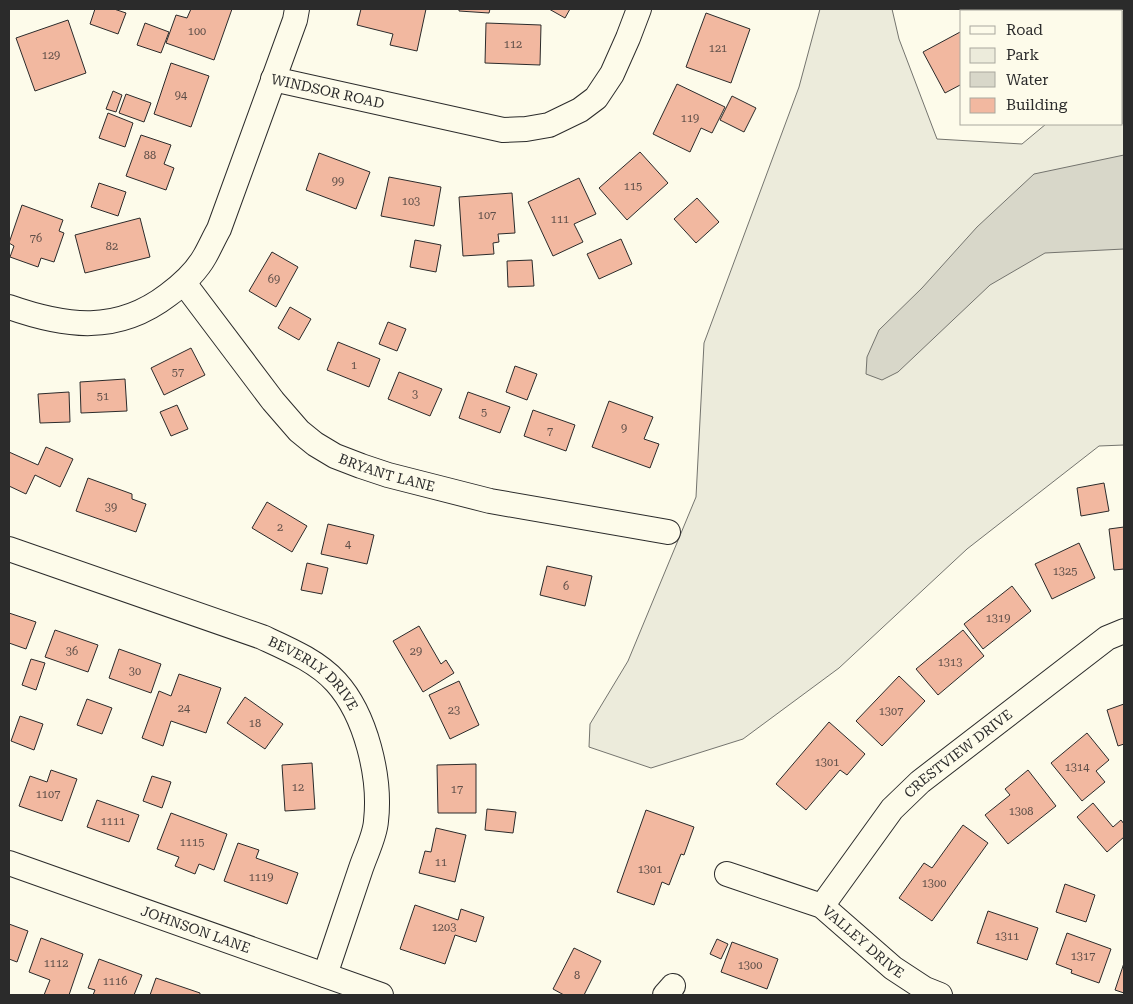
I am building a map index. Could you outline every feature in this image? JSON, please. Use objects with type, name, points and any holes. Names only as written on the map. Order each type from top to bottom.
[{"type":"street","points":[[273,79],[297,9]]},
{"type":"street","name":"WINDSOR ROAD","points":[[9,307],[55,321],[81,324],[116,321],[155,305],[184,283],[205,256],[219,228],[273,79],[502,130],[526,129],[549,124],[580,110],[596,98],[612,74],[639,9]]},
{"type":"street","name":"BRYANT LANE","points":[[184,283],[273,401],[293,424],[315,444],[335,456],[388,475],[490,500],[668,532]]},
{"type":"street","name":"BEVERLY DRIVE","points":[[9,549],[262,637],[294,651],[320,668],[336,682],[350,702],[363,728],[375,771],[376,822],[325,976]]},
{"type":"street","name":"CRESTVIEW DRIVE","points":[[822,906],[892,809],[920,782],[1107,638],[1124,630]]},
{"type":"street","name":"JOHNSON LANE","points":[[9,863],[381,995]]},
{"type":"street","name":"VALLEY DRIVE","points":[[727,874],[822,906],[892,968],[925,989],[940,995]]},
{"type":"green space","points":[[820,9],[892,9],[899,39],[937,139],[1022,144],[1045,125],[1123,125],[1123,10],[1065,9],[1124,9],[1124,445],[1099,446],[967,549],[839,668],[743,739],[651,768],[589,747],[590,724],[628,661],[696,497],[704,343],[799,87]]},
{"type":"water","points":[[1124,155],[1124,249],[1045,253],[990,285],[898,372],[882,380],[866,374],[867,357],[879,330],[922,288],[977,227],[1034,174]]},
{"type":"building","points":[[95,9],[114,9],[126,13],[118,34],[90,24]]},
{"type":"building","points":[[191,9],[232,9],[214,60],[166,43],[176,15],[187,18]]},
{"type":"building","points":[[361,9],[426,9],[417,51],[390,45],[393,34],[357,25]]},
{"type":"building","points":[[459,9],[490,9],[489,13],[459,11]]},
{"type":"building","points":[[549,9],[570,9],[565,18]]},
{"type":"building","points":[[1030,9],[1030,10],[1000,10]]},
{"type":"building","points":[[706,13],[750,29],[731,83],[686,67]]},
{"type":"building","points":[[68,20],[86,73],[35,91],[16,38]]},
{"type":"building","points":[[145,23],[169,32],[161,53],[137,45]]},
{"type":"building","points":[[486,23],[541,25],[540,65],[485,63]]},
{"type":"building","points":[[960,32],[960,85],[945,93],[923,52]]},
{"type":"building","points":[[171,63],[209,76],[191,127],[154,114]]},
{"type":"building","points":[[677,84],[725,107],[712,133],[701,128],[690,152],[653,134]]},
{"type":"building","points":[[113,91],[122,95],[116,112],[106,109]]},
{"type":"building","points":[[126,94],[151,103],[144,122],[119,113]]},
{"type":"building","points":[[732,96],[756,108],[744,132],[720,120]]},
{"type":"building","points":[[108,113],[133,123],[125,147],[99,138]]},
{"type":"building","points":[[141,135],[171,145],[164,164],[174,168],[166,190],[126,176]]},
{"type":"building","points":[[640,152],[668,183],[627,220],[599,188]]},
{"type":"building","points":[[319,153],[370,172],[356,209],[306,190]]},
{"type":"building","points":[[389,177],[441,187],[434,226],[381,216]]},
{"type":"building","points":[[579,178],[596,214],[574,224],[583,242],[553,256],[528,202]]},
{"type":"building","points":[[99,183],[126,192],[118,216],[91,207]]},
{"type":"building","points":[[512,193],[515,233],[498,234],[499,242],[493,243],[494,254],[463,256],[459,197]]},
{"type":"building","points":[[697,198],[719,222],[696,243],[674,219]]},
{"type":"building","points":[[22,205],[63,220],[59,231],[64,233],[54,262],[41,258],[38,267],[10,257],[14,246],[9,243]]},
{"type":"building","points":[[140,218],[150,257],[85,273],[75,235]]},
{"type":"building","points":[[621,239],[632,264],[599,279],[587,254]]},
{"type":"building","points":[[415,240],[441,245],[436,272],[410,267]]},
{"type":"building","points":[[272,252],[298,267],[276,307],[249,291]]},
{"type":"building","points":[[532,260],[534,286],[508,287],[507,261]]},
{"type":"building","points":[[290,307],[311,319],[299,340],[278,328]]},
{"type":"building","points":[[388,322],[406,329],[397,351],[379,344]]},
{"type":"building","points":[[338,342],[380,359],[369,387],[327,370]]},
{"type":"building","points":[[191,348],[205,375],[164,395],[151,368]]},
{"type":"building","points":[[515,366],[537,374],[527,400],[506,392]]},
{"type":"building","points":[[399,372],[442,389],[430,416],[388,399]]},
{"type":"building","points":[[125,379],[127,411],[81,413],[80,382]]},
{"type":"building","points":[[69,392],[70,422],[40,423],[38,394]]},
{"type":"building","points":[[468,392],[510,407],[500,433],[459,418]]},
{"type":"building","points":[[609,401],[653,417],[644,439],[659,444],[650,468],[592,447]]},
{"type":"building","points":[[177,405],[188,429],[171,436],[160,412]]},
{"type":"building","points":[[533,410],[575,425],[566,451],[524,436]]},
{"type":"building","points":[[46,447],[73,459],[60,487],[35,475],[26,494],[9,486],[9,452],[38,465]]},
{"type":"building","points":[[88,478],[132,494],[132,499],[146,504],[136,532],[76,511]]},
{"type":"building","points":[[1104,483],[1109,511],[1081,516],[1077,488]]},
{"type":"building","points":[[267,502],[307,526],[292,552],[252,528]]},
{"type":"building","points":[[328,524],[374,535],[367,564],[321,554]]},
{"type":"building","points":[[1124,527],[1124,569],[1114,570],[1109,529]]},
{"type":"building","points":[[1079,543],[1095,578],[1052,599],[1035,564]]},
{"type":"building","points":[[307,563],[328,568],[322,594],[301,590]]},
{"type":"building","points":[[547,566],[592,576],[585,606],[540,595]]},
{"type":"building","points":[[1012,586],[1031,611],[983,649],[964,624]]},
{"type":"building","points":[[9,613],[36,622],[26,649],[9,643]]},
{"type":"building","points":[[419,626],[441,664],[446,660],[454,673],[423,692],[393,641]]},
{"type":"building","points":[[55,630],[98,645],[88,672],[45,657]]},
{"type":"building","points":[[963,630],[984,656],[938,695],[916,669]]},
{"type":"building","points":[[119,649],[161,664],[151,693],[109,678]]},
{"type":"building","points":[[31,659],[45,663],[36,690],[22,685]]},
{"type":"building","points":[[179,674],[221,688],[206,733],[171,721],[163,746],[142,738],[159,691],[171,696]]},
{"type":"building","points":[[899,676],[925,701],[882,746],[856,721]]},
{"type":"building","points":[[459,681],[479,725],[450,739],[429,695]]},
{"type":"building","points":[[245,697],[283,724],[265,749],[227,723]]},
{"type":"building","points":[[87,699],[112,708],[102,734],[77,725]]},
{"type":"building","points":[[1124,704],[1124,744],[1118,746],[1107,710]]},
{"type":"building","points":[[20,716],[43,724],[34,750],[11,741]]},
{"type":"building","points":[[829,722],[865,754],[847,775],[840,770],[806,810],[776,784]]},
{"type":"building","points":[[1087,733],[1109,760],[1096,771],[1105,782],[1082,801],[1051,763]]},
{"type":"building","points":[[312,763],[315,809],[285,811],[282,765]]},
{"type":"building","points":[[476,764],[476,813],[438,813],[437,765]]},
{"type":"building","points":[[51,770],[77,779],[62,821],[19,806],[30,776],[47,782]]},
{"type":"building","points":[[1028,770],[1056,806],[1008,844],[985,815],[1010,795],[1005,789]]},
{"type":"building","points":[[152,776],[171,782],[162,808],[143,801]]},
{"type":"building","points":[[97,800],[139,815],[129,842],[87,827]]},
{"type":"building","points":[[1093,803],[1113,827],[1121,820],[1124,824],[1124,837],[1107,852],[1077,817]]},
{"type":"building","points":[[487,809],[516,812],[513,833],[485,830]]},
{"type":"building","points":[[646,810],[694,827],[684,855],[681,854],[669,885],[662,882],[654,905],[617,892]]},
{"type":"building","points":[[171,813],[227,834],[214,870],[199,864],[195,874],[175,866],[179,857],[157,849]]},
{"type":"building","points":[[963,825],[988,843],[932,921],[899,898],[924,863],[932,868]]},
{"type":"building","points":[[436,828],[466,835],[455,882],[419,873],[425,851],[431,852]]},
{"type":"building","points":[[238,843],[259,850],[256,858],[298,873],[287,904],[224,881]]},
{"type":"building","points":[[1065,884],[1095,895],[1086,922],[1056,912]]},
{"type":"building","points":[[415,905],[458,920],[461,909],[484,917],[476,942],[455,935],[445,964],[400,949]]},
{"type":"building","points":[[988,911],[1038,928],[1027,960],[977,943]]},
{"type":"building","points":[[9,924],[28,931],[17,962],[9,959]]},
{"type":"building","points":[[1067,933],[1111,949],[1099,983],[1071,973],[1072,970],[1056,964]]},
{"type":"building","points":[[41,938],[83,954],[69,995],[44,995],[50,980],[29,972]]},
{"type":"building","points":[[717,939],[728,944],[721,959],[710,954]]},
{"type":"building","points":[[732,942],[778,959],[767,989],[721,972]]},
{"type":"building","points":[[574,948],[601,961],[584,995],[564,995],[553,989]]},
{"type":"building","points":[[99,959],[142,975],[134,995],[93,995],[95,990],[88,988]]},
{"type":"building","points":[[1124,963],[1124,993],[1115,990]]},
{"type":"building","points":[[156,978],[200,993],[200,995],[150,995]]}]
